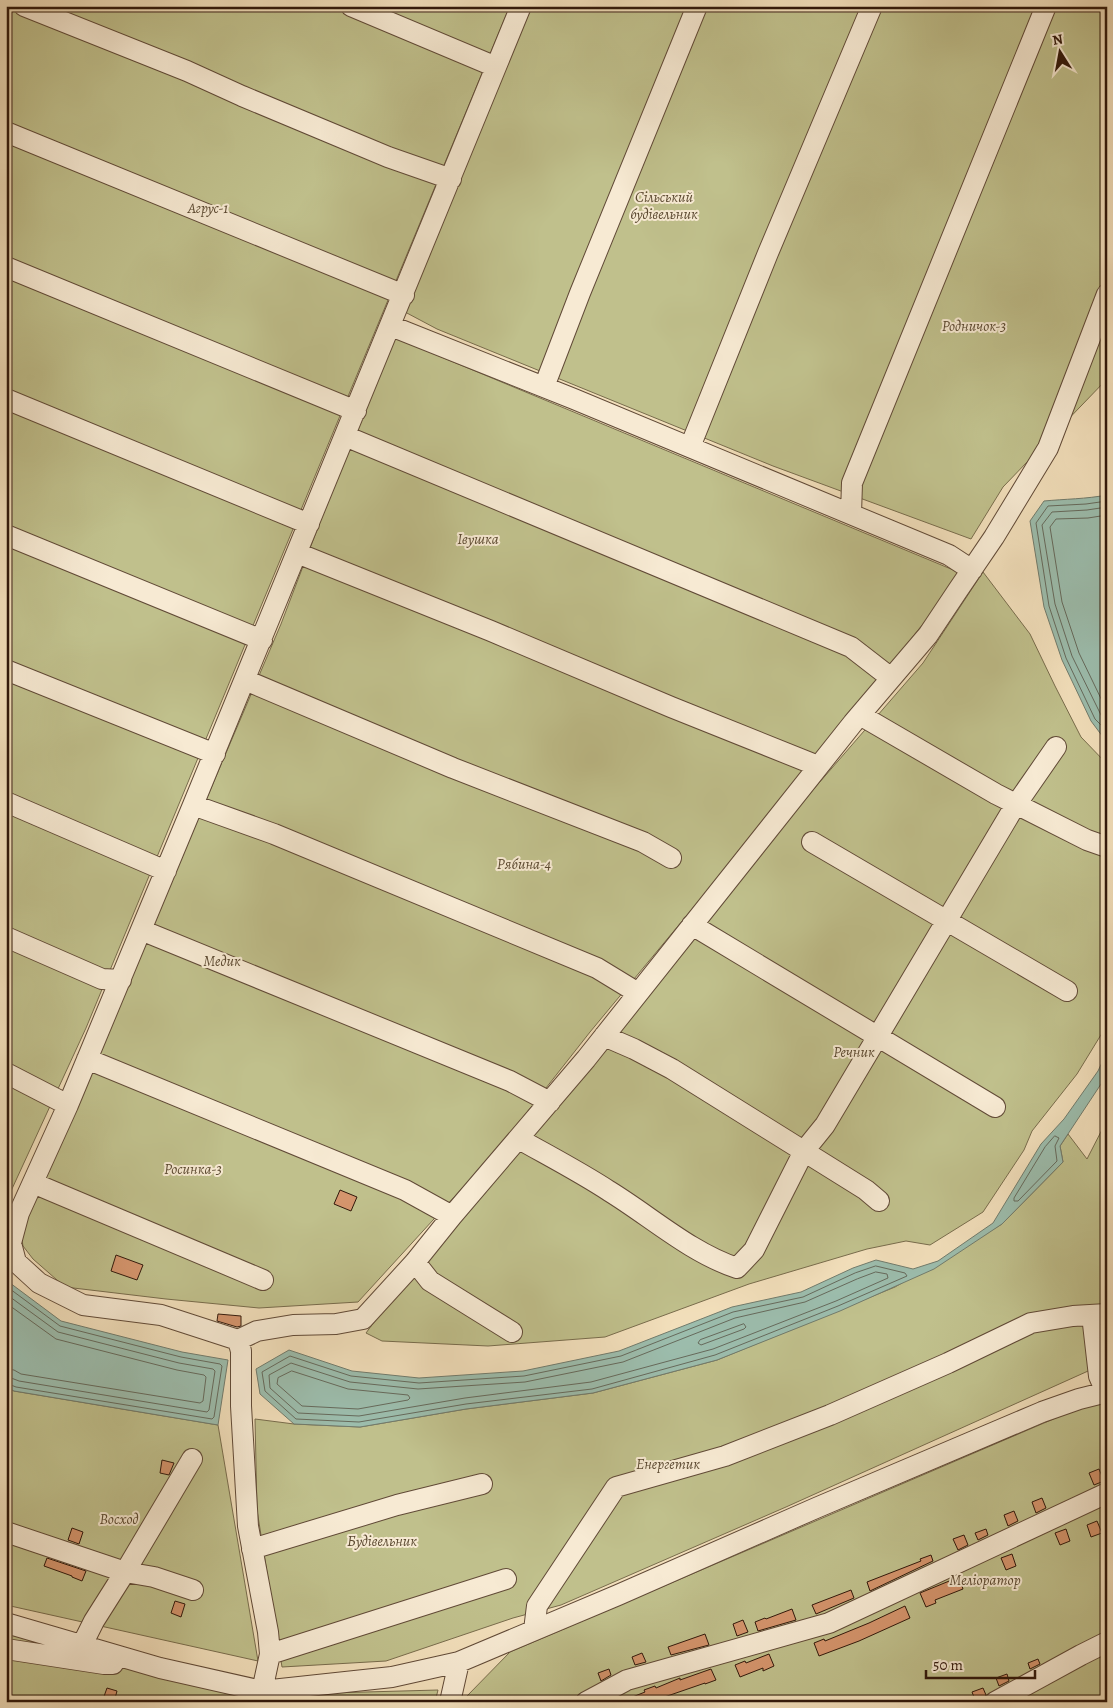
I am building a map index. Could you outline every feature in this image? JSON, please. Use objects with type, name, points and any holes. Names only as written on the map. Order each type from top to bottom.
[{"type":"street","points":[[24,6],[187,71],[242,96],[388,156],[451,179]]},
{"type":"street","points":[[352,6],[496,67]]},
{"type":"street","points":[[521,6],[298,553],[68,1105],[33,1183],[14,1203],[11,1243],[16,1262],[39,1283],[83,1304],[161,1315],[238,1340],[257,1331],[293,1325],[336,1324],[363,1319],[415,1262],[550,1102],[818,766],[928,635],[994,537],[1048,448],[1107,294]]},
{"type":"street","points":[[544,387],[580,293],[697,6]]},
{"type":"street","points":[[690,447],[772,243],[872,6]]},
{"type":"street","points":[[851,514],[852,483],[1046,6]]},
{"type":"street","points":[[6,132],[404,295]]},
{"type":"street","points":[[6,267],[356,411]]},
{"type":"street","points":[[391,326],[544,387],[950,555],[972,570]]},
{"type":"street","points":[[6,399],[309,524]]},
{"type":"street","points":[[346,436],[851,647],[891,678]]},
{"type":"street","points":[[6,535],[262,640]]},
{"type":"street","points":[[298,553],[491,630],[671,707],[818,766]]},
{"type":"street","points":[[6,670],[215,754]]},
{"type":"street","points":[[245,680],[453,768],[643,842],[671,858]]},
{"type":"street","points":[[860,715],[996,794],[1086,840],[1107,847]]},
{"type":"street","points":[[519,1138],[608,1190],[697,1249],[721,1263],[737,1268],[754,1250],[804,1151],[825,1125],[1017,804],[1056,747]]},
{"type":"street","points":[[6,802],[166,871]]},
{"type":"street","points":[[193,805],[274,834],[597,968],[638,993]]},
{"type":"street","points":[[812,842],[1067,991]]},
{"type":"street","points":[[692,925],[995,1107]]},
{"type":"street","points":[[142,930],[510,1081],[550,1102]]},
{"type":"street","points":[[6,936],[102,979],[120,980]]},
{"type":"street","points":[[604,1036],[672,1069],[879,1200]]},
{"type":"street","points":[[87,1060],[405,1190],[452,1216]]},
{"type":"street","points":[[6,1073],[68,1105]]},
{"type":"street","points":[[33,1183],[263,1280]]},
{"type":"street","points":[[415,1262],[430,1281],[512,1332]]},
{"type":"street","points":[[6,1649],[104,1664],[134,1663],[262,1691],[392,1677],[460,1662],[1042,1412],[1106,1392],[1100,1376],[1099,1314],[1031,1323],[948,1363],[830,1415],[725,1456],[616,1487],[537,1606],[534,1630]]},
{"type":"street","points":[[238,1340],[241,1351],[241,1406],[248,1526],[268,1632],[270,1654],[262,1691]]},
{"type":"street","points":[[82,1645],[94,1621],[192,1459]]},
{"type":"street","points":[[252,1549],[397,1505],[482,1484]]},
{"type":"street","points":[[586,1702],[627,1680],[829,1623],[1107,1493]]},
{"type":"street","points":[[6,1532],[125,1572],[154,1577],[193,1590]]},
{"type":"street","points":[[270,1654],[506,1579]]},
{"type":"street","points":[[6,1623],[160,1668]]},
{"type":"street","points":[[995,1702],[1107,1642]]},
{"type":"street","points":[[450,1702],[460,1662]]},
{"type":"green space","name":"Агрус-1","points":[[6,6],[510,6],[86,1028],[11,1191],[6,1189]]},
{"type":"green space","points":[[529,6],[1107,6],[1107,379],[1003,487],[971,539],[773,466],[437,329],[405,312]]},
{"type":"green space","points":[[391,336],[963,574],[766,820],[590,1032],[498,1149],[358,1302],[259,1308],[65,1287],[33,1259],[23,1246],[21,1234],[281,624]]},
{"type":"green space","name":"Речник","points":[[983,572],[1030,634],[1081,737],[1107,764],[1107,1025],[1077,1074],[1032,1131],[1024,1150],[983,1212],[930,1245],[906,1241],[867,1249],[749,1284],[605,1337],[488,1346],[382,1341],[366,1333],[407,1277],[508,1166],[812,791],[923,663]]},
{"type":"green space","points":[[1107,1120],[1107,1365],[1097,1367],[786,1507],[561,1605],[513,1618],[386,1661],[282,1667],[257,1510],[255,1419],[294,1424],[360,1427],[466,1409],[593,1393],[717,1360],[895,1287],[1002,1224],[1063,1162],[1060,1146],[1068,1134],[1087,1159]]},
{"type":"green space","name":"Восход","points":[[6,1387],[14,1391],[218,1425],[258,1661],[6,1605]]},
{"type":"green space","name":"Меліоратор","points":[[1107,1396],[1107,1702],[465,1702],[467,1696],[510,1652]]},
{"type":"green space","points":[[6,1619],[141,1660],[329,1693],[438,1690],[435,1702],[6,1702]]},
{"type":"water","points":[[1107,495],[1107,736],[1103,737],[1091,721],[1062,660],[1044,607],[1030,521],[1044,501]]},
{"type":"water","points":[[1107,1052],[1107,1075],[1060,1146],[1063,1162],[1002,1224],[934,1269],[840,1311],[717,1360],[593,1393],[466,1409],[360,1427],[294,1424],[260,1394],[256,1369],[289,1350],[352,1371],[419,1378],[523,1371],[619,1351],[732,1307],[801,1292],[853,1268],[876,1260],[913,1269],[938,1261],[993,1223],[1041,1144],[1064,1119],[1098,1071]]},
{"type":"water","points":[[6,1280],[61,1321],[182,1352],[228,1360],[218,1425],[14,1391],[6,1387]]},
{"type":"building","points":[[340,1190],[357,1197],[351,1211],[334,1204]]},
{"type":"building","points":[[116,1255],[143,1265],[137,1280],[111,1271]]},
{"type":"building","points":[[218,1314],[241,1316],[241,1326],[237,1327],[217,1321]]},
{"type":"building","points":[[162,1460],[174,1463],[169,1475],[160,1473]]},
{"type":"building","points":[[1099,1469],[1104,1481],[1094,1485],[1089,1473]]},
{"type":"building","points":[[1042,1498],[1046,1508],[1036,1513],[1032,1502]]},
{"type":"building","points":[[1014,1511],[1018,1521],[1008,1526],[1004,1515]]},
{"type":"building","points":[[1097,1521],[1102,1533],[1091,1537],[1087,1525]]},
{"type":"building","points":[[72,1528],[83,1532],[79,1544],[68,1540]]},
{"type":"building","points":[[986,1529],[988,1535],[978,1540],[975,1533]]},
{"type":"building","points":[[1066,1529],[1070,1541],[1060,1545],[1055,1533]]},
{"type":"building","points":[[964,1535],[968,1545],[958,1550],[953,1539]]},
{"type":"building","points":[[1012,1554],[1016,1566],[1006,1570],[1001,1558]]},
{"type":"building","points":[[931,1555],[933,1561],[870,1591],[867,1582],[921,1561],[920,1559]]},
{"type":"building","points":[[47,1558],[86,1571],[82,1581],[44,1566]]},
{"type":"building","points":[[959,1577],[963,1589],[935,1600],[936,1603],[926,1607],[920,1593]]},
{"type":"building","points":[[851,1590],[854,1598],[816,1614],[812,1605]]},
{"type":"building","points":[[175,1601],[185,1604],[181,1617],[171,1613]]},
{"type":"building","points":[[905,1606],[910,1618],[859,1641],[819,1656],[814,1643],[824,1639],[825,1641]]},
{"type":"building","points":[[792,1609],[796,1620],[758,1631],[755,1622]]},
{"type":"building","points":[[743,1620],[748,1632],[737,1636],[733,1624]]},
{"type":"building","points":[[705,1634],[709,1645],[671,1655],[668,1647]]},
{"type":"building","points":[[642,1653],[646,1662],[635,1665],[632,1657]]},
{"type":"building","points":[[769,1654],[774,1666],[740,1677],[735,1665]]},
{"type":"building","points":[[1038,1659],[1040,1664],[1030,1669],[1028,1663]]},
{"type":"building","points":[[609,1669],[611,1675],[601,1681],[598,1673]]},
{"type":"building","points":[[711,1669],[716,1680],[705,1684],[650,1702],[632,1702],[630,1698],[655,1686],[656,1688],[680,1678],[680,1680]]},
{"type":"building","points":[[1007,1674],[1009,1681],[999,1686],[996,1678]]},
{"type":"building","points":[[107,1688],[117,1691],[114,1702],[102,1702]]},
{"type":"building","points":[[983,1688],[986,1695],[983,1702],[976,1702],[972,1692]]},
{"type":"park label","name":"Сільський будівельник","points":[[664,206]]},
{"type":"park label","name":"Родничок-3","points":[[974,326]]},
{"type":"park label","name":"Івушка","points":[[478,539]]},
{"type":"park label","name":"Рябина-4","points":[[524,864]]},
{"type":"park label","name":"Медик","points":[[222,961]]},
{"type":"park label","name":"Росинка-3","points":[[193,1169]]},
{"type":"park label","name":"Енергетик","points":[[668,1464]]},
{"type":"park label","name":"Будівельник","points":[[382,1541]]}]
